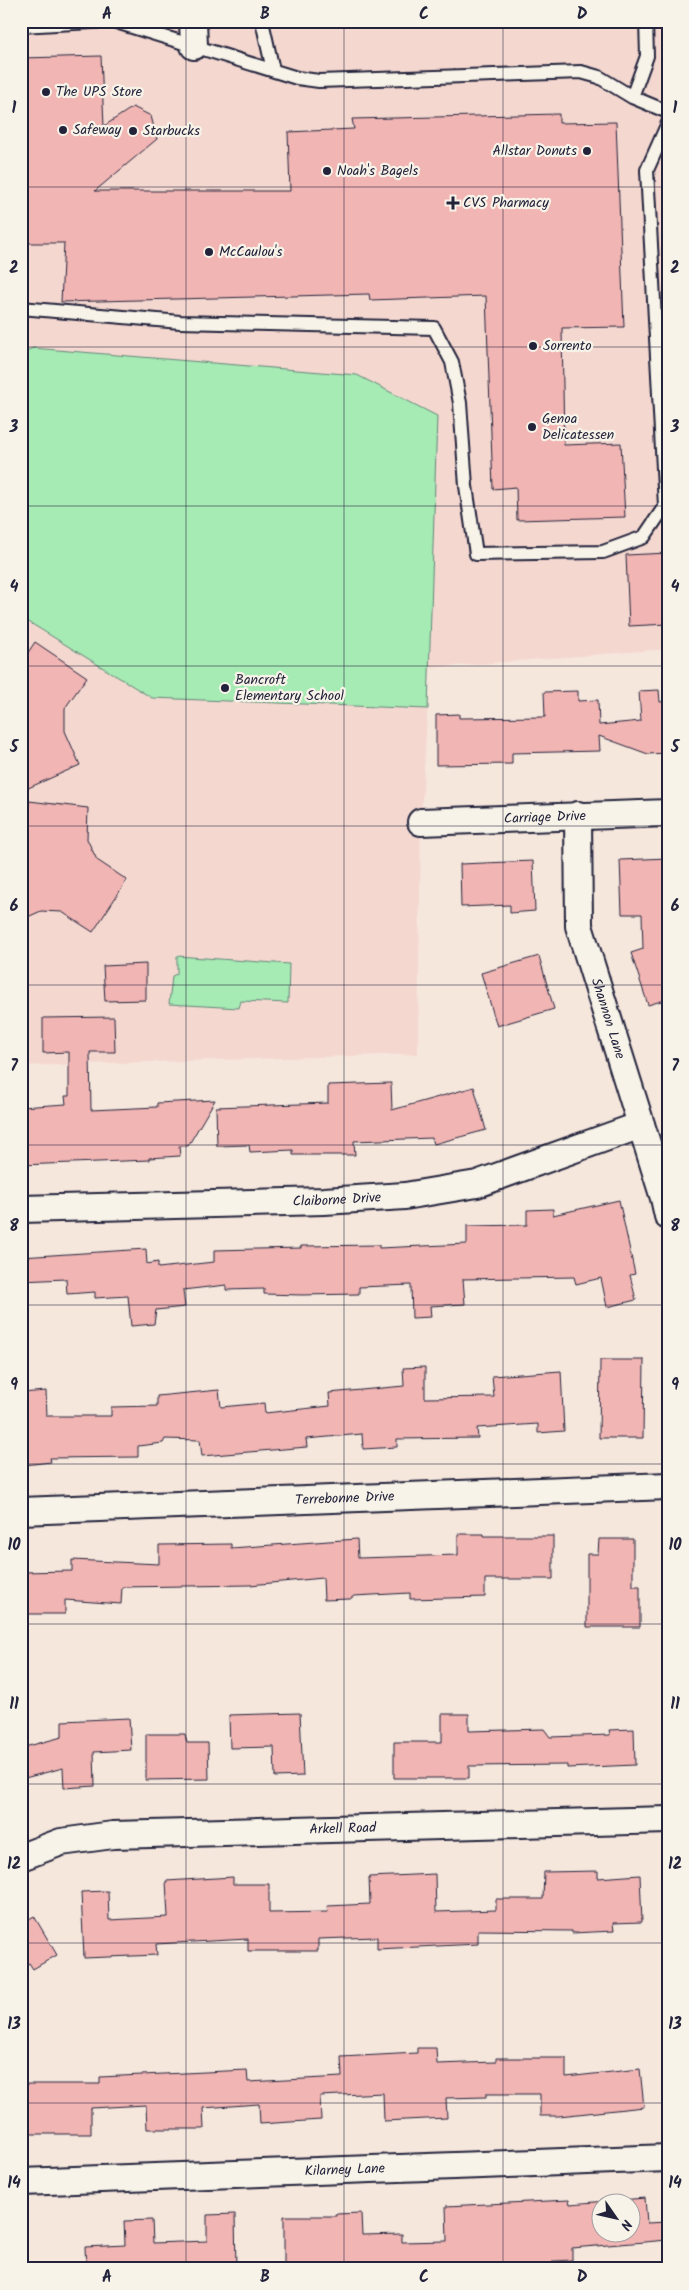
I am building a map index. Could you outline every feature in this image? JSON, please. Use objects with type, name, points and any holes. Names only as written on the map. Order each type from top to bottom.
[{"type":"street","name":"Carriage Drive","points":[[422,822],[668,813]]},
{"type":"street","name":"Shannon Lane","points":[[578,815],[579,926],[668,1216]]},
{"type":"street","name":"Claiborne Drive","points":[[21,1209],[324,1201],[405,1196],[477,1184],[641,1126]]},
{"type":"street","name":"Terrebonne Drive","points":[[21,1511],[668,1486]]},
{"type":"street","name":"Arkell Road","points":[[21,1857],[61,1842],[113,1835],[668,1820]]},
{"type":"street","name":"Kilarney Lane","points":[[21,2182],[668,2158]]},
{"type":"lane","points":[[21,26],[112,21],[194,33],[273,70],[297,78],[319,81],[581,72],[599,77],[632,97],[668,112]]},
{"type":"lane","points":[[262,21],[273,70]]},
{"type":"lane","points":[[632,97],[647,56],[646,21]]},
{"type":"lane","points":[[21,308],[180,322],[434,328],[452,362],[460,403],[466,486],[476,554],[602,552],[644,537],[666,506],[647,170],[668,122]]},
{"type":"shaded area","points":[[21,21],[668,21],[668,649],[430,668],[421,822],[418,1054],[21,1066]]},
{"type":"green space","points":[[33,348],[357,375],[437,416],[428,709],[152,698],[27,621],[21,613],[21,354]]},
{"type":"green space","points":[[177,956],[289,964],[288,1003],[241,1001],[239,1008],[169,1004],[172,976],[177,974]]},
{"type":"building","points":[[101,56],[104,126],[133,107],[151,116],[157,139],[95,191],[290,191],[288,132],[354,129],[352,119],[559,114],[559,123],[616,122],[624,327],[562,328],[564,445],[621,443],[625,517],[517,520],[516,487],[493,489],[486,296],[370,300],[369,294],[61,302],[64,243],[21,243],[21,58]]},
{"type":"building","points":[[668,553],[668,624],[629,626],[626,555]]},
{"type":"building","points":[[35,642],[87,677],[65,708],[65,731],[80,765],[26,789],[21,779],[21,663]]},
{"type":"building","points":[[659,690],[660,702],[668,701],[668,753],[648,754],[599,736],[600,751],[512,753],[512,764],[436,765],[436,715],[459,714],[459,718],[545,717],[544,692],[578,691],[578,701],[598,700],[599,725],[641,721],[639,691]]},
{"type":"building","points":[[29,801],[88,808],[87,839],[97,860],[127,880],[93,932],[62,912],[41,911],[21,920],[21,846],[27,837]]},
{"type":"building","points":[[668,858],[668,999],[648,1005],[631,953],[643,949],[642,914],[622,914],[620,860]]},
{"type":"building","points":[[533,861],[535,911],[510,913],[510,905],[461,907],[460,864]]},
{"type":"building","points":[[539,956],[554,1009],[497,1026],[481,973]]},
{"type":"building","points":[[146,964],[146,1000],[105,1001],[103,966]]},
{"type":"building","points":[[114,1017],[115,1052],[90,1052],[91,1110],[157,1107],[157,1103],[215,1100],[188,1146],[179,1146],[180,1156],[149,1158],[149,1160],[21,1165],[21,1107],[66,1104],[65,1096],[69,1096],[69,1052],[43,1053],[43,1018]]},
{"type":"building","points":[[391,1083],[392,1110],[474,1087],[486,1130],[434,1144],[432,1138],[354,1141],[355,1155],[293,1155],[293,1150],[250,1152],[249,1145],[217,1146],[216,1107],[328,1103],[328,1085]]},
{"type":"building","points":[[619,1200],[635,1274],[630,1275],[636,1300],[607,1307],[601,1278],[576,1284],[574,1277],[463,1279],[465,1304],[430,1306],[431,1317],[412,1318],[411,1285],[359,1287],[359,1294],[301,1295],[264,1294],[264,1289],[226,1290],[226,1285],[183,1290],[185,1307],[156,1310],[154,1324],[131,1326],[128,1296],[95,1298],[95,1292],[67,1294],[66,1279],[21,1281],[21,1257],[146,1249],[147,1264],[158,1262],[158,1268],[214,1262],[214,1250],[301,1248],[301,1246],[379,1245],[379,1248],[467,1244],[467,1226],[527,1225],[527,1210],[553,1209],[553,1215]]},
{"type":"building","points":[[600,1360],[644,1360],[643,1438],[599,1438]]},
{"type":"building","points":[[425,1367],[425,1398],[494,1397],[492,1376],[561,1371],[564,1431],[538,1433],[538,1424],[477,1428],[478,1438],[397,1439],[397,1447],[363,1449],[362,1434],[306,1439],[307,1447],[202,1456],[200,1440],[165,1439],[163,1443],[138,1446],[138,1457],[50,1458],[51,1462],[25,1465],[24,1446],[21,1447],[21,1393],[46,1391],[47,1416],[111,1416],[111,1407],[157,1406],[157,1396],[219,1390],[221,1407],[264,1403],[265,1413],[330,1406],[329,1393],[404,1386],[403,1368]]},
{"type":"building","points":[[458,1534],[553,1536],[553,1579],[485,1579],[485,1597],[410,1599],[410,1593],[354,1596],[350,1599],[324,1600],[323,1578],[250,1585],[122,1587],[121,1604],[65,1600],[65,1614],[21,1614],[21,1572],[72,1571],[72,1560],[159,1564],[159,1545],[231,1544],[231,1548],[357,1539],[358,1558],[458,1555]]},
{"type":"building","points":[[599,1539],[633,1539],[633,1586],[640,1586],[640,1627],[587,1627],[587,1554],[598,1554]]},
{"type":"building","points":[[300,1713],[303,1776],[275,1777],[274,1747],[230,1748],[229,1715]]},
{"type":"building","points":[[442,1714],[469,1714],[469,1731],[544,1729],[550,1737],[610,1735],[609,1730],[634,1729],[635,1765],[567,1768],[567,1765],[469,1766],[469,1778],[394,1778],[394,1742],[442,1742]]},
{"type":"building","points":[[129,1718],[131,1750],[94,1752],[95,1786],[64,1788],[63,1768],[21,1779],[21,1748],[62,1737],[62,1721]]},
{"type":"building","points":[[146,1734],[185,1734],[187,1743],[208,1743],[209,1779],[146,1780]]},
{"type":"building","points":[[598,1871],[598,1878],[640,1875],[642,1922],[613,1923],[614,1931],[572,1933],[572,1931],[478,1930],[478,1944],[377,1949],[377,1937],[318,1939],[318,1951],[248,1951],[248,1939],[156,1944],[157,1955],[84,1958],[81,1892],[108,1891],[109,1920],[168,1917],[166,1881],[233,1877],[233,1884],[269,1884],[269,1913],[328,1912],[327,1906],[370,1904],[369,1877],[435,1874],[436,1912],[496,1910],[496,1899],[543,1899],[544,1872]]},
{"type":"building","points":[[34,1916],[57,1955],[33,1969],[29,1963],[21,1968],[21,1924]]},
{"type":"building","points":[[417,2048],[436,2048],[437,2064],[496,2062],[496,2058],[566,2058],[566,2077],[640,2069],[644,2107],[559,2116],[540,2116],[540,2094],[486,2094],[486,2097],[446,2098],[447,2118],[384,2121],[383,2093],[320,2096],[321,2120],[260,2124],[259,2104],[203,2108],[204,2129],[147,2129],[146,2105],[91,2108],[91,2134],[21,2134],[21,2084],[100,2084],[100,2077],[247,2070],[248,2082],[342,2077],[341,2057],[417,2053]]},
{"type":"building","points":[[642,2198],[645,2198],[647,2223],[668,2222],[668,2240],[572,2248],[572,2260],[553,2261],[553,2269],[411,2269],[411,2265],[284,2269],[284,2216],[336,2216],[336,2214],[361,2213],[362,2235],[402,2234],[402,2242],[447,2241],[446,2206],[569,2200],[570,2204],[592,2202],[592,2242],[642,2242]]},
{"type":"building","points":[[235,2214],[236,2269],[86,2269],[85,2247],[125,2245],[124,2221],[152,2220],[153,2243],[207,2241],[207,2215]]},
{"type":"place","name":"The UPS Store","points":[[46,92]]},
{"type":"place","name":"Safeway","points":[[63,130]]},
{"type":"place","name":"Starbucks","points":[[133,131]]},
{"type":"place","name":"Allstar Donuts","points":[[587,151]]},
{"type":"place","name":"Noah's Bagels","points":[[327,171]]},
{"type":"place","name":"CVS Pharmacy","points":[[453,203]]},
{"type":"place","name":"McCaulou's","points":[[209,252]]},
{"type":"place","name":"Sorrento","points":[[533,346]]},
{"type":"place","name":"Genoa Delicatessen","points":[[532,427]]},
{"type":"place","name":"Bancroft Elementary School","points":[[225,688]]}]
